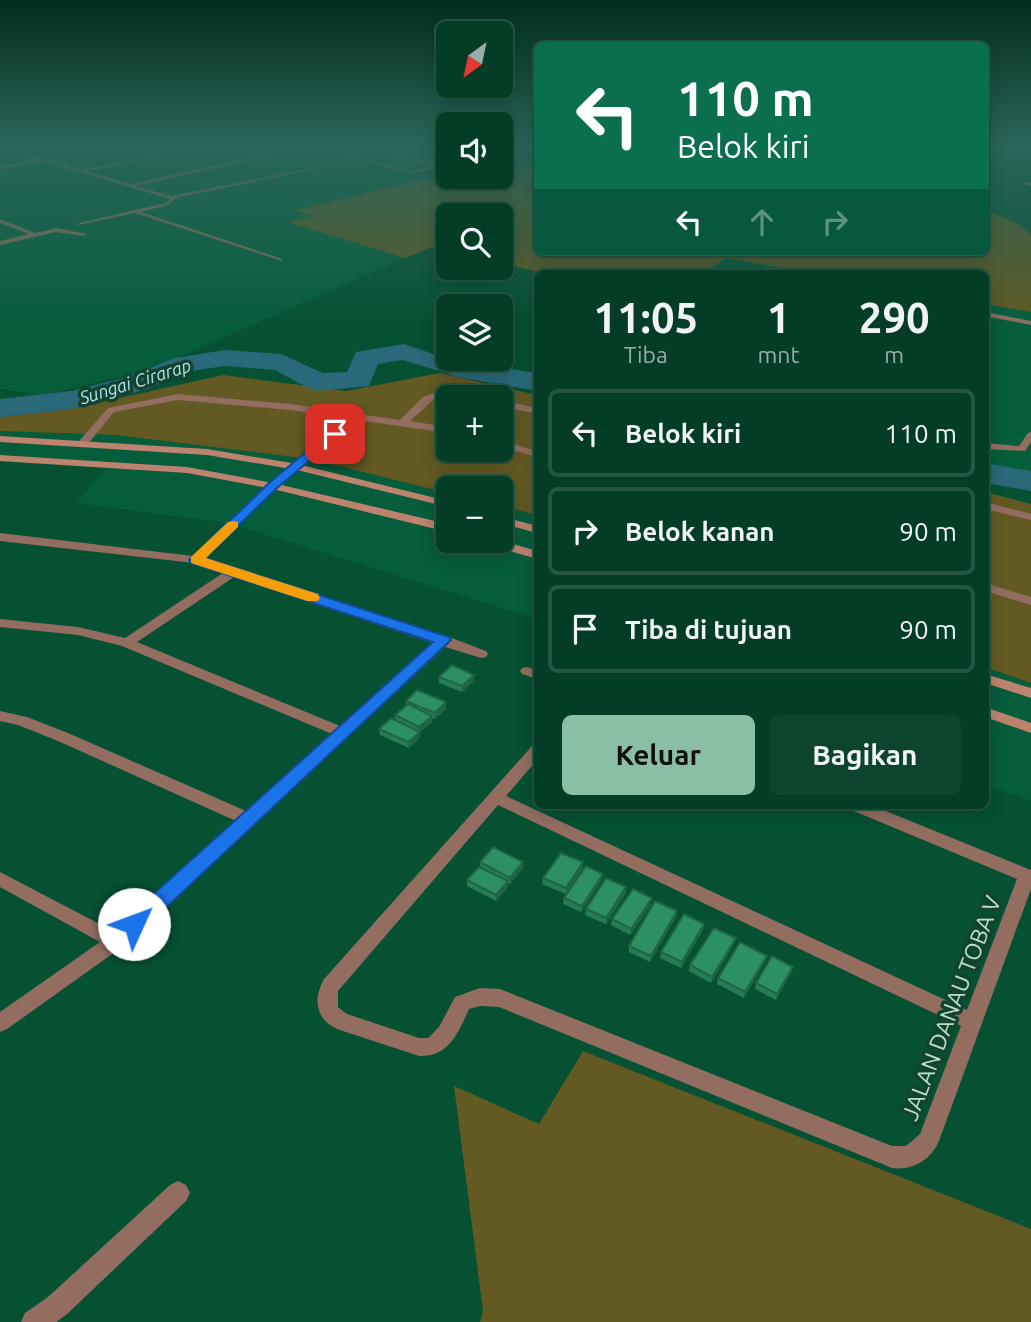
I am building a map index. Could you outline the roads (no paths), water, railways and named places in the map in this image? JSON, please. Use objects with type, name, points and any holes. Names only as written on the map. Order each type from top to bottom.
[{"type":"main road","points":[[0,439],[207,452],[436,501]]},
{"type":"main road","points":[[0,458],[187,470],[276,484],[436,525]]},
{"type":"main road","points":[[513,523],[534,529]]},
{"type":"main road","points":[[513,548],[534,554]]},
{"type":"main road","points":[[989,679],[1031,693]]},
{"type":"main road","points":[[989,713],[1031,728]]},
{"type":"street","points":[[403,423],[436,393]]},
{"type":"street","points":[[83,443],[111,410],[178,397],[290,407],[436,428]]},
{"type":"street","points":[[513,406],[534,410]]},
{"type":"street","points":[[196,560],[276,484],[354,417]]},
{"type":"street","points":[[513,447],[534,453]]},
{"type":"street","points":[[989,506],[1031,517]]},
{"type":"street","points":[[0,537],[196,560],[481,654]]},
{"type":"street","points":[[127,643],[233,572]]},
{"type":"street","points":[[989,588],[1031,601]]},
{"type":"street","points":[[0,623],[78,631],[127,643],[343,733]]},
{"type":"street","points":[[0,1023],[116,942],[443,640]]},
{"type":"street","points":[[0,716],[22,721],[63,737],[248,819]]},
{"type":"street","points":[[534,753],[495,797],[973,1022]]},
{"type":"street","name":"JALAN DANAU TOBA V","points":[[495,797],[331,985],[327,992],[328,1011],[340,1021],[419,1047],[430,1048],[441,1042],[462,1003],[480,997],[500,998],[892,1157],[905,1159],[916,1154],[928,1141],[1029,876]]},
{"type":"street","points":[[865,809],[1029,876]]},
{"type":"street","points":[[0,879],[116,942]]},
{"type":"street","points":[[34,1322],[57,1306],[178,1193]]},
{"type":"lane","points":[[81,224],[161,205]]},
{"type":"lane","points":[[134,211],[280,260]]},
{"type":"lane","points":[[0,221],[33,234]]},
{"type":"lane","points":[[0,243],[64,229],[84,234]]},
{"type":"lane","points":[[989,315],[1031,323]]},
{"type":"lane","points":[[989,447],[1021,449],[1031,435]]},
{"type":"waterway","name":"Sungai Cirarap","points":[[0,408],[71,400],[137,383],[185,364],[225,358],[281,362],[318,382],[359,380],[366,358],[404,352],[458,369],[534,382]]},
{"type":"waterway","name":"Sungai Cirarap","points":[[989,474],[1031,481]]}]
